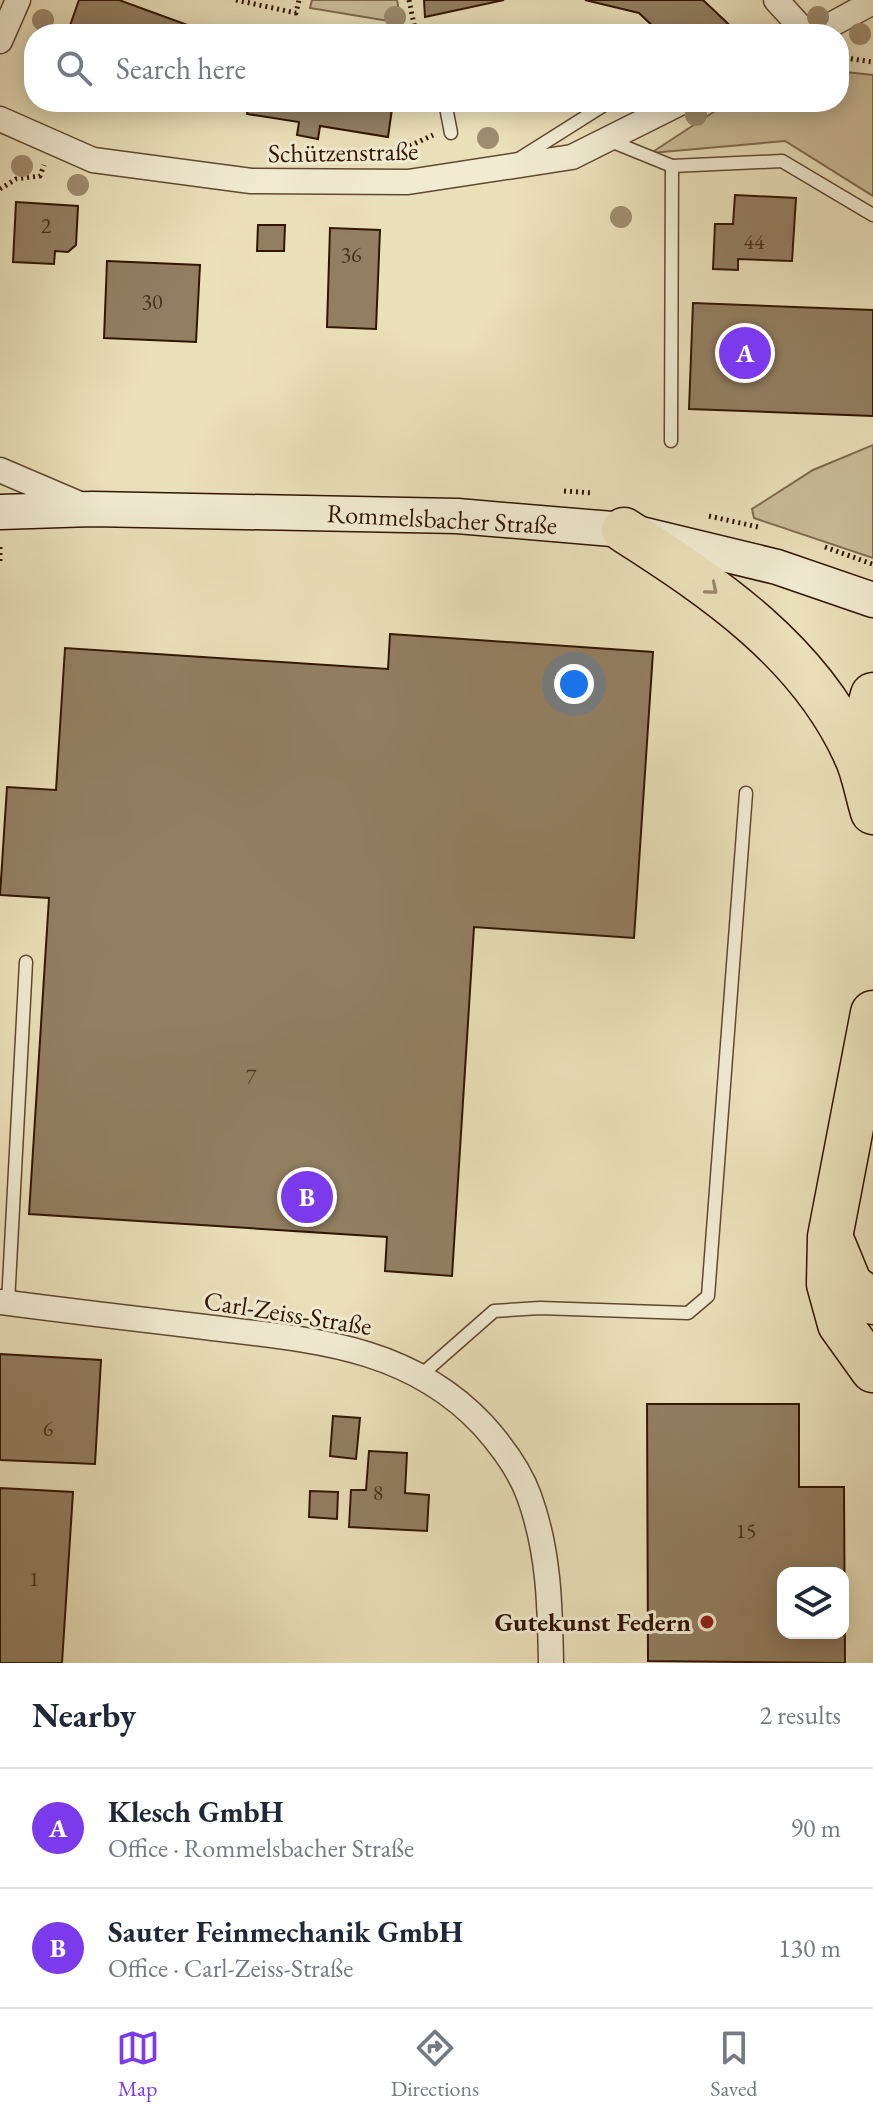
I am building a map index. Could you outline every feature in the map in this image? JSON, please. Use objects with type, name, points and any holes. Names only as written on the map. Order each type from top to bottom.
[{"type":"highway","points":[[624,530],[699,578],[771,638],[820,690],[856,755],[873,812]]},
{"type":"highway","points":[[856,755],[873,695]]},
{"type":"highway","points":[[873,1013],[830,1237],[829,1284],[840,1324],[873,1370]]},
{"type":"highway","points":[[830,1237],[850,1285],[873,1302]]},
{"type":"main road","name":"Rommelsbacher Straße","points":[[0,512],[92,509],[457,516],[624,530],[777,567],[873,600]]},
{"type":"street","points":[[0,41],[18,0]]},
{"type":"street","points":[[776,0],[798,24]]},
{"type":"street","points":[[832,24],[873,2]]},
{"type":"street","name":"Schützenstraße","points":[[0,119],[93,160],[295,184],[408,182],[572,157],[663,112]]},
{"type":"street","points":[[0,470],[92,509]]},
{"type":"street","name":"Carl-Zeiss-Straße","points":[[4,1302],[303,1338],[375,1355],[420,1376],[459,1400],[499,1443],[528,1492],[541,1533],[550,1581],[551,1663]]},
{"type":"lane","points":[[447,112],[451,133]]},
{"type":"lane","points":[[503,169],[593,112]]},
{"type":"lane","points":[[608,140],[672,166],[782,161],[873,215]]},
{"type":"lane","points":[[671,441],[672,166]]},
{"type":"lane","points":[[420,1376],[494,1311],[540,1308],[688,1313],[708,1296],[746,793]]},
{"type":"lane","points":[[4,1302],[26,962]]},
{"type":"path","points":[[236,0],[296,13],[299,0]]},
{"type":"path","points":[[409,0],[414,24]]},
{"type":"path","points":[[849,58],[873,62]]},
{"type":"path","points":[[388,156],[427,136]]},
{"type":"path","points":[[0,189],[16,179],[40,176],[53,142]]},
{"type":"shaded area","points":[[312,0],[397,0],[401,23],[310,8]]},
{"type":"shaded area","points":[[849,72],[873,75],[873,196],[785,141],[651,153],[714,112],[849,112]]},
{"type":"shaded area","points":[[873,445],[873,558],[754,518],[752,509],[813,470]]},
{"type":"building","points":[[79,0],[119,0],[185,24],[71,24]]},
{"type":"building","points":[[424,0],[504,0],[425,17]]},
{"type":"building","points":[[585,0],[703,0],[728,24],[651,24],[639,13]]},
{"type":"building","points":[[392,112],[388,137],[320,126],[318,139],[297,135],[299,122],[247,114]]},
{"type":"building","points":[[735,195],[796,198],[792,261],[738,259],[738,270],[713,269],[715,224],[733,224]]},
{"type":"building","points":[[16,202],[78,206],[76,245],[68,252],[55,251],[54,264],[13,262]]},
{"type":"building","points":[[258,225],[285,225],[284,251],[257,251]]},
{"type":"building","points":[[330,228],[380,230],[376,329],[327,327]]},
{"type":"building","points":[[107,261],[200,265],[196,342],[104,338]]},
{"type":"building","points":[[693,303],[873,310],[873,416],[689,409]]},
{"type":"building","points":[[390,634],[653,652],[634,938],[474,927],[452,1276],[385,1271],[387,1237],[29,1214],[49,898],[0,895],[7,787],[56,790],[65,648],[388,669]]},
{"type":"building","points":[[0,1354],[101,1360],[95,1464],[0,1460]]},
{"type":"building","points":[[647,1404],[799,1404],[799,1487],[844,1487],[844,1567],[777,1567],[777,1639],[845,1639],[845,1663],[648,1661]]},
{"type":"building","points":[[333,1416],[360,1418],[356,1459],[330,1456]]},
{"type":"building","points":[[369,1451],[407,1453],[405,1493],[429,1495],[427,1531],[349,1527],[351,1490],[366,1490]]},
{"type":"building","points":[[0,1488],[73,1492],[62,1663],[0,1663]]},
{"type":"building","points":[[310,1491],[338,1492],[337,1519],[309,1517]]},
{"type":"place","name":"Klesch GmbH","points":[[745,353]]},
{"type":"place","name":"Sauter Feinmechanik GmbH","points":[[307,1197]]},
{"type":"place","name":"Gutekunst Federn","points":[[707,1622]]}]
